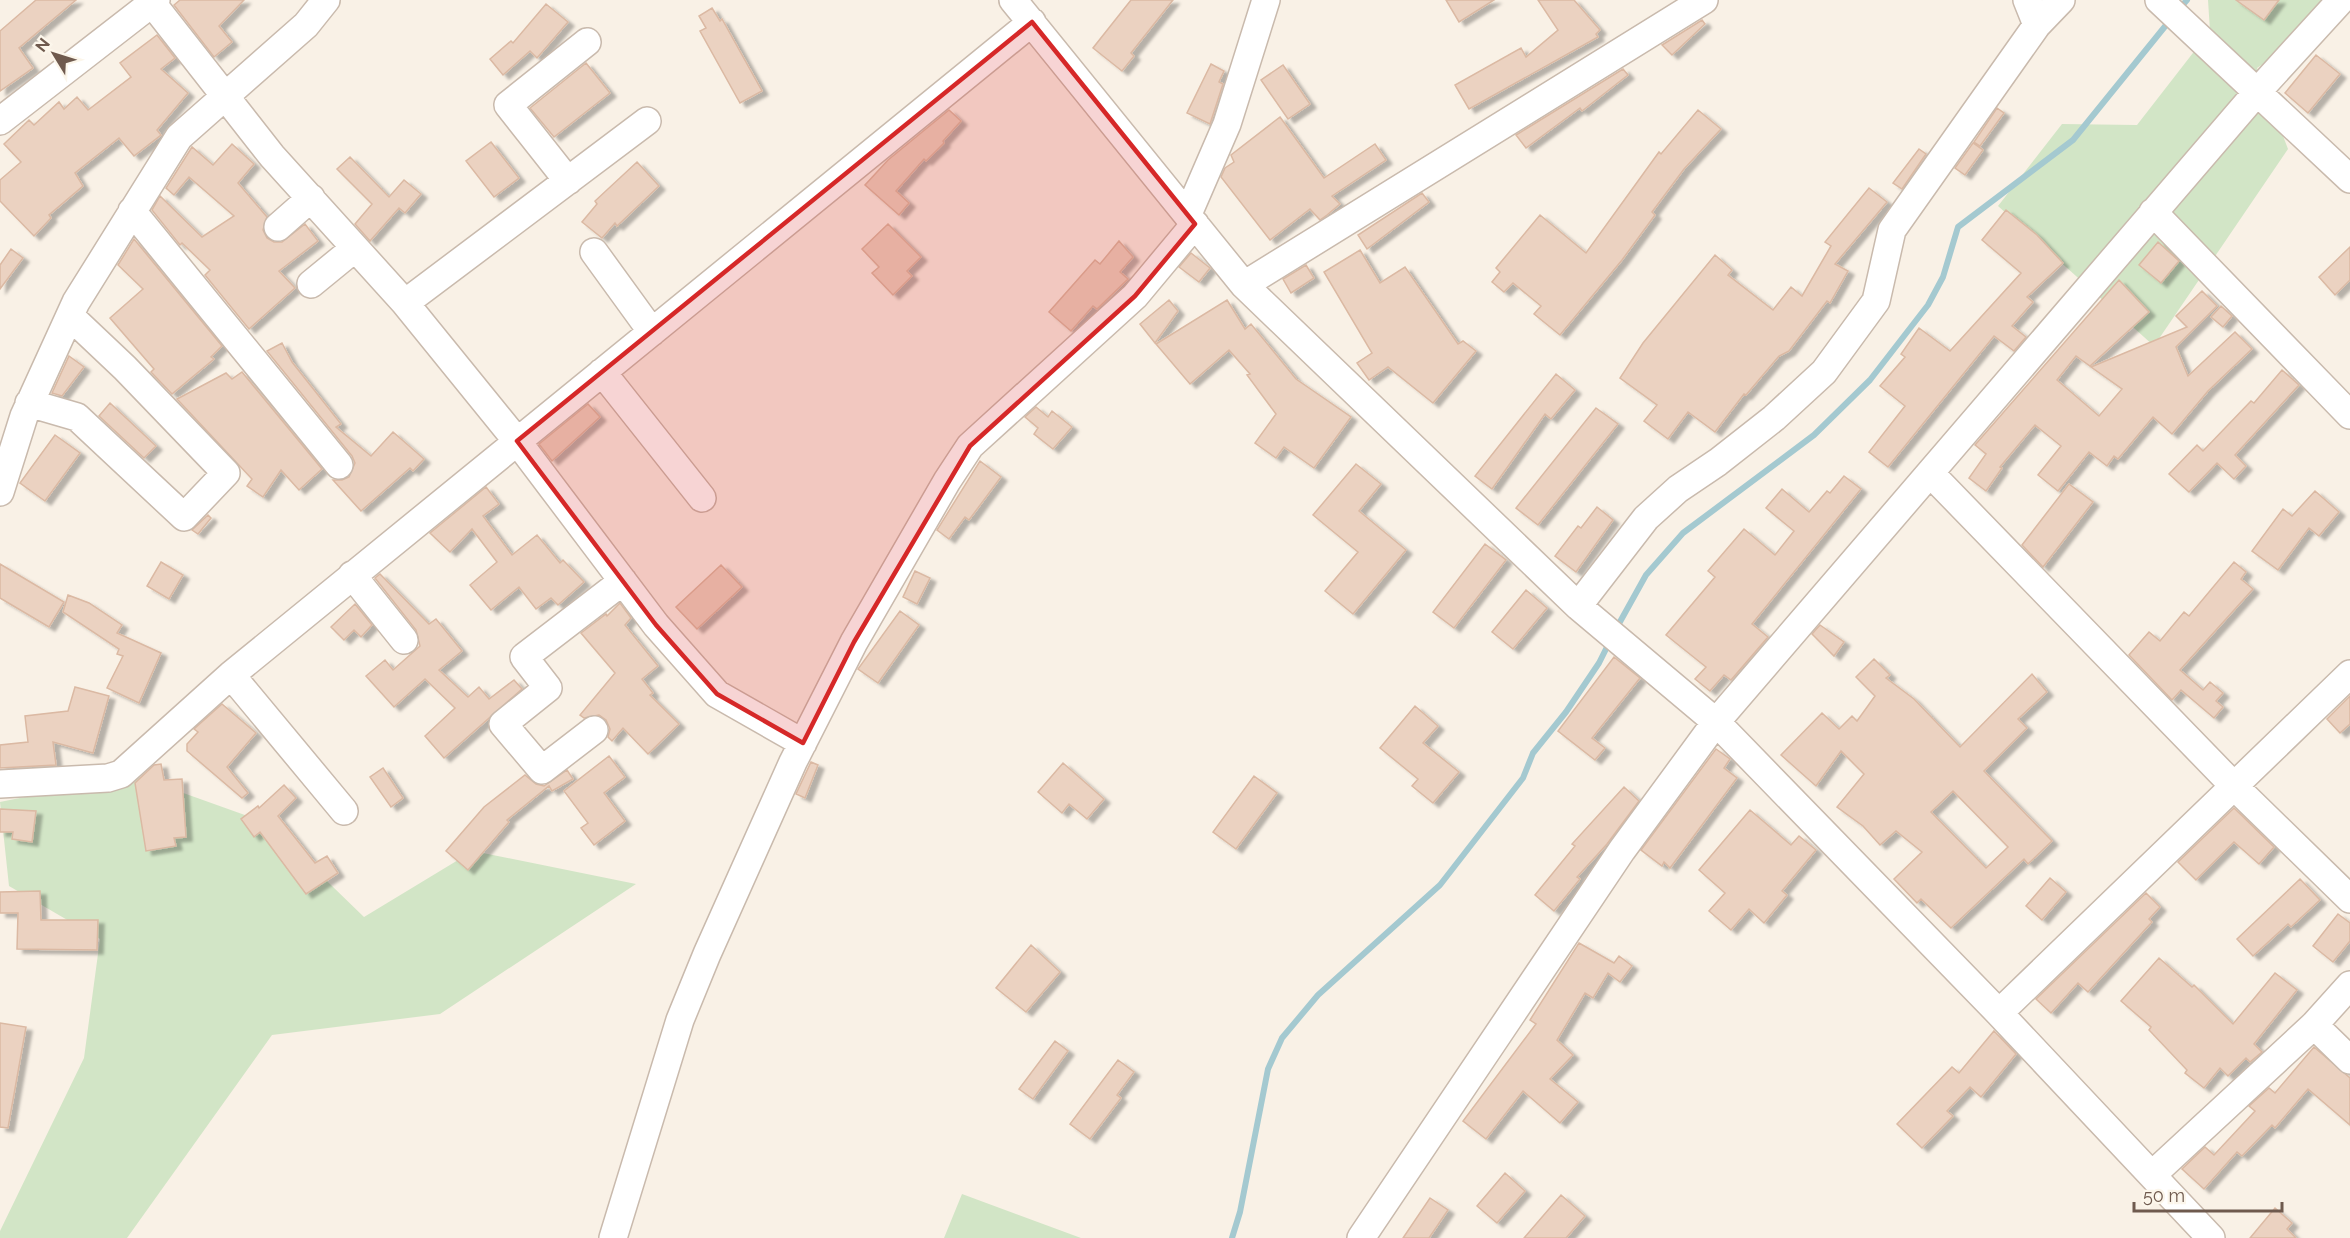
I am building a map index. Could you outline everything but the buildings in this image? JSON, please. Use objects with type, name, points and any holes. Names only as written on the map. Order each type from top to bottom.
[{"type":"street","points":[[0,492],[29,404],[70,316],[179,137],[306,25],[326,0]]},
{"type":"street","points":[[1013,0],[1244,285],[1578,606],[1716,722],[1999,1012],[2211,1238]]},
{"type":"street","points":[[613,1238],[680,1020],[707,954],[803,743],[854,642],[947,481],[970,446],[1135,296],[1191,219],[1227,124],[1266,0]]},
{"type":"street","points":[[1244,285],[1704,0]]},
{"type":"street","points":[[2027,0],[2037,25]]},
{"type":"street","points":[[1578,606],[1646,518],[1678,489],[1718,462],[1774,418],[1824,372],[1876,301],[1892,230],[2037,25],[2061,0]]},
{"type":"street","points":[[2160,0],[2350,179]]},
{"type":"street","points":[[1361,1238],[1622,850],[1716,722],[1931,474],[2153,212],[2258,91],[2342,0]]},
{"type":"street","points":[[0,121],[154,1],[272,156],[405,303],[517,441],[656,625],[717,694],[803,743]]},
{"type":"street","points":[[0,784],[108,778],[121,774],[231,675],[352,575],[1032,22]]},
{"type":"street","points":[[568,181],[508,105],[587,42]]},
{"type":"street","points":[[405,303],[647,121]]},
{"type":"street","points":[[278,227],[311,198]]},
{"type":"street","points":[[132,212],[339,465]]},
{"type":"street","points":[[2153,212],[2350,415]]},
{"type":"street","points":[[311,284],[355,248]]},
{"type":"street","points":[[594,252],[652,332]]},
{"type":"street","points":[[29,404],[77,417],[184,517],[226,473],[125,368],[70,316]]},
{"type":"street","points":[[602,372],[702,498]]},
{"type":"street","points":[[1931,474],[2234,786],[2350,899]]},
{"type":"street","points":[[352,575],[404,640]]},
{"type":"street","points":[[594,730],[542,770],[502,724],[548,688],[524,657],[623,581]]},
{"type":"street","points":[[1999,1012],[2350,674]]},
{"type":"street","points":[[231,675],[344,811]]},
{"type":"street","points":[[2152,1175],[2314,1025],[2350,985]]},
{"type":"street","points":[[2314,1025],[2350,1060]]},
{"type":"highlighted area","points":[[1032,22],[1195,224],[1135,296],[970,446],[854,642],[803,743],[717,694],[656,625],[517,441]]},
{"type":"green space","points":[[2208,0],[2350,0],[2350,6],[2257,68],[2288,149],[2154,346],[1998,206],[2062,124],[2137,125],[2210,31]]},
{"type":"green space","points":[[133,775],[267,823],[364,917],[473,851],[636,884],[440,1014],[272,1035],[127,1238],[0,1238],[0,1231],[84,1058],[100,939],[9,886],[0,802]]},
{"type":"green space","points":[[962,1194],[1081,1238],[944,1238]]},
{"type":"waterway","points":[[2179,9],[2187,0]]},
{"type":"waterway","points":[[1616,629],[1646,575],[1683,533],[1814,435],[1870,380],[1928,305],[1943,277],[1958,227],[2073,140],[2171,19]]},
{"type":"waterway","points":[[1232,1238],[1240,1212],[1268,1069],[1282,1038],[1318,995],[1440,885],[1523,778],[1533,753],[1566,712],[1599,663],[1610,641]]}]
